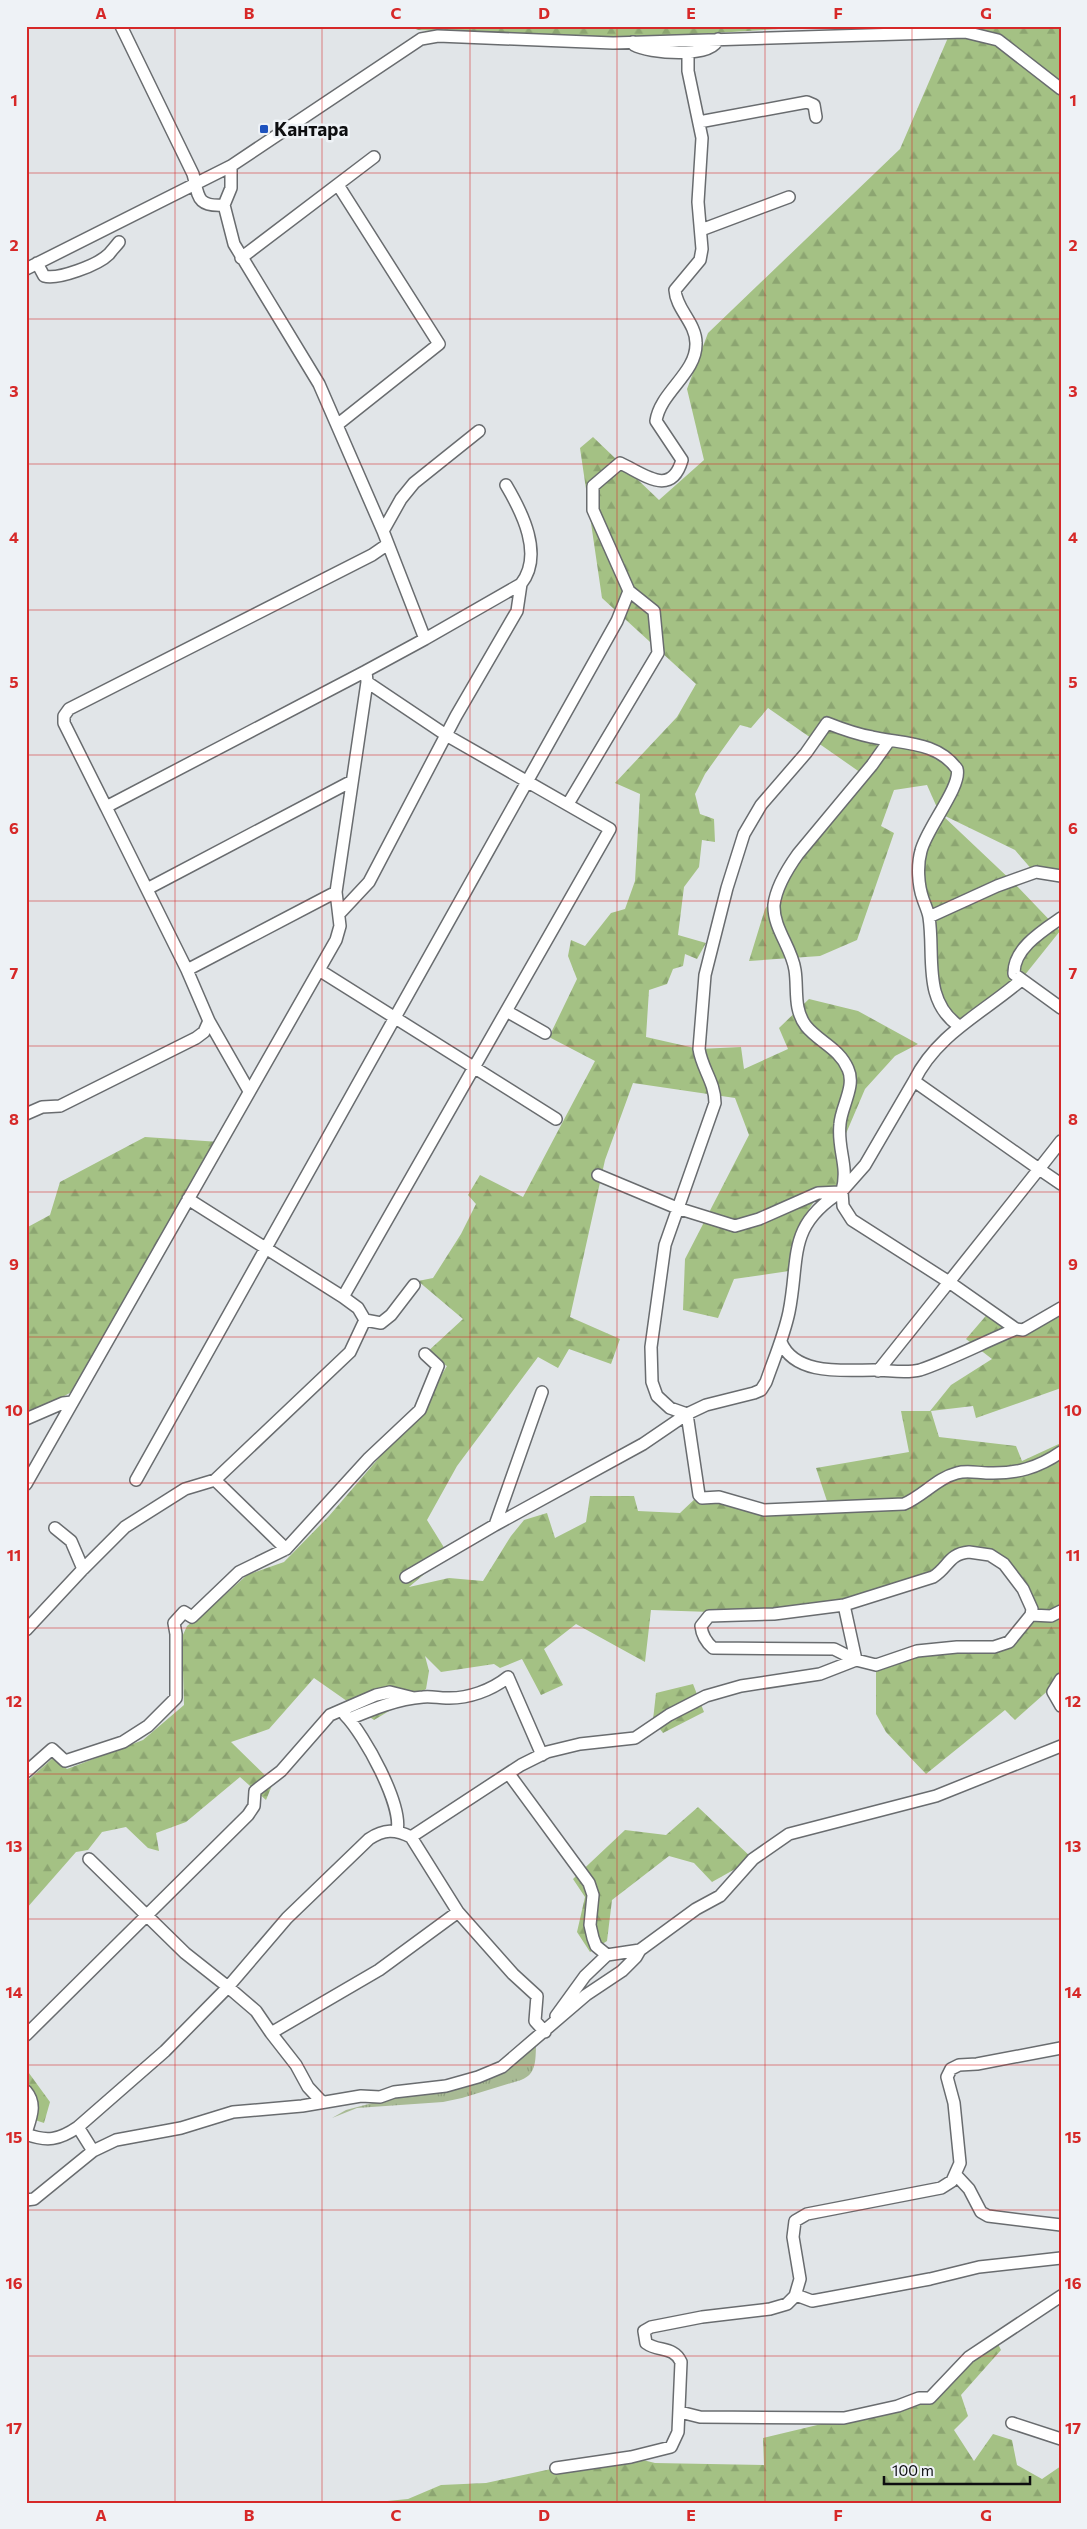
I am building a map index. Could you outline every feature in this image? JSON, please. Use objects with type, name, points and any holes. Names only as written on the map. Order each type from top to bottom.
[{"type":"street","points":[[121,26],[195,182],[197,197],[202,202],[214,206],[224,205]]},
{"type":"street","points":[[119,242],[108,255],[90,266],[56,278],[44,276],[31,266],[195,182],[231,166],[421,39],[438,36],[633,42],[965,32],[998,40],[1061,89]]},
{"type":"street","points":[[633,42],[634,45],[642,50],[688,53],[711,46],[718,39]]},
{"type":"street","points":[[568,804],[658,653],[654,611],[629,591],[593,510],[593,486],[620,462],[658,482],[668,480],[678,472],[682,460],[656,421],[661,408],[692,360],[696,348],[694,331],[675,298],[675,290],[700,260],[702,250],[698,202],[702,138],[688,71],[688,53]]},
{"type":"street","points":[[699,122],[807,102],[814,104],[816,117]]},
{"type":"street","points":[[241,258],[374,157]]},
{"type":"street","points":[[231,166],[230,188],[224,205],[229,228],[241,258],[309,367],[384,532],[425,639]]},
{"type":"street","points":[[337,425],[439,344],[338,185]]},
{"type":"street","points":[[701,230],[789,197]]},
{"type":"street","points":[[384,532],[401,499],[414,482],[479,432]]},
{"type":"street","points":[[340,913],[369,882],[446,735],[517,611],[521,584],[528,565],[531,548],[520,508],[506,486]]},
{"type":"street","points":[[249,1091],[209,1021],[187,970],[64,723],[64,716],[69,709],[363,560],[388,544]]},
{"type":"street","points":[[106,807],[366,677],[425,639],[521,584]]},
{"type":"street","points":[[136,1480],[606,642],[629,591]]},
{"type":"street","points":[[343,1297],[473,1069],[508,1012],[610,829],[446,735],[366,677]]},
{"type":"street","points":[[26,1484],[336,940],[340,926],[340,913],[336,892],[366,677]]},
{"type":"street","points":[[688,1414],[670,1408],[657,1396],[651,1373],[651,1347],[664,1252],[677,1208],[715,1104],[712,1081],[701,1061],[699,1049],[702,991],[710,952],[744,834],[761,805],[806,753],[827,723],[856,733],[889,741],[926,746],[953,763],[959,774],[958,781],[921,850],[919,878],[922,897],[929,917],[930,963],[938,1002],[951,1021],[959,1026]]},
{"type":"street","points":[[889,741],[872,765],[798,854],[788,870],[774,905],[776,919],[795,970],[795,985],[801,1018],[807,1027],[833,1048],[849,1070],[851,1083],[841,1111],[839,1126],[841,1153],[846,1171],[842,1191],[843,1206],[852,1220],[949,1282],[1016,1329],[1024,1330],[1061,1308]]},
{"type":"street","points":[[147,889],[352,781]]},
{"type":"street","points":[[929,917],[997,886],[1036,872],[1061,876]]},
{"type":"street","points":[[187,970],[336,892]]},
{"type":"street","points":[[1061,918],[1030,942],[1016,960],[1014,966],[1014,974],[1020,981],[1061,1008]]},
{"type":"street","points":[[319,970],[473,1069],[556,1119]]},
{"type":"street","points":[[406,1577],[495,1525],[643,1444],[688,1414],[706,1406],[761,1390],[781,1342],[789,1312],[801,1232],[826,1201],[842,1191],[865,1165],[929,1055],[959,1026],[998,1001],[1020,981]]},
{"type":"street","points":[[508,1012],[545,1033]]},
{"type":"street","points":[[26,1114],[42,1107],[60,1106],[196,1038],[204,1032],[209,1021]]},
{"type":"street","points":[[914,1081],[1061,1184]]},
{"type":"street","points":[[878,1370],[1061,1141]]},
{"type":"street","points":[[598,1176],[677,1208],[735,1226],[759,1219],[818,1193],[842,1191]]},
{"type":"street","points":[[188,1199],[343,1297],[358,1308],[365,1320]]},
{"type":"street","points":[[365,1320],[381,1322],[391,1315],[414,1286]]},
{"type":"street","points":[[26,1630],[125,1527],[185,1489],[215,1480],[350,1352],[365,1320]]},
{"type":"street","points":[[781,1342],[784,1350],[791,1355],[820,1369],[835,1372],[878,1370],[899,1372],[920,1370],[1016,1329]]},
{"type":"street","points":[[26,1772],[52,1749],[65,1761],[123,1742],[148,1726],[176,1698],[176,1634],[174,1623],[184,1612],[192,1617],[239,1572],[286,1549],[369,1458],[420,1410],[438,1366],[425,1354]]},
{"type":"street","points":[[495,1525],[542,1392]]},
{"type":"street","points":[[26,1419],[63,1403],[72,1402]]},
{"type":"street","points":[[688,1414],[699,1495],[702,1498],[726,1499],[764,1510],[904,1504],[914,1500],[936,1483],[958,1472],[1011,1473],[1036,1467],[1061,1452]]},
{"type":"street","points":[[215,1480],[286,1549]]},
{"type":"street","points":[[55,1528],[71,1541],[83,1569]]},
{"type":"street","points":[[969,1552],[990,1555],[1004,1564],[1023,1589],[1032,1609],[1031,1615],[1017,1634],[1002,1646],[917,1651],[876,1665],[856,1660],[834,1649],[722,1649],[708,1644],[701,1626],[709,1616],[774,1614],[844,1605],[933,1577],[952,1557],[969,1552]]},
{"type":"street","points":[[844,1605],[856,1660]]},
{"type":"street","points":[[1031,1615],[1051,1616],[1061,1611]]},
{"type":"street","points":[[412,1837],[509,1774],[542,1755],[580,1744],[635,1738],[669,1715],[714,1693],[762,1682],[820,1674],[856,1660]]},
{"type":"street","points":[[349,1719],[382,1705],[414,1698],[455,1698],[472,1694],[496,1686],[508,1677],[542,1755]]},
{"type":"street","points":[[1061,1679],[1053,1692],[1061,1706]]},
{"type":"street","points":[[26,2035],[248,1815],[254,1806],[254,1791],[281,1771],[330,1715],[376,1695],[390,1692],[414,1698]]},
{"type":"street","points":[[330,1715],[340,1713],[349,1719],[367,1746],[392,1797],[398,1817],[397,1831]]},
{"type":"street","points":[[29,2197],[94,2151],[116,2140],[181,2128],[233,2112],[361,2096],[380,2097],[394,2092],[427,2090],[478,2077],[502,2068],[586,1995],[622,1971],[636,1957],[640,1950],[696,1909],[720,1896],[753,1859],[788,1834],[936,1796],[1061,1746]]},
{"type":"street","points":[[509,1774],[589,1883],[593,1895],[590,1925],[593,1938],[596,1946],[607,1955]]},
{"type":"street","points":[[26,2091],[33,2101],[27,2129],[37,2138],[55,2140],[78,2127],[164,2051],[228,1987],[287,1918],[369,1840],[385,1830],[397,1831],[412,1837],[458,1912],[513,1974],[537,1996],[534,2021],[549,2028]]},
{"type":"street","points":[[89,1859],[185,1953],[256,2011],[296,2065],[308,2087],[322,2102]]},
{"type":"street","points":[[271,2033],[380,1970],[458,1912]]},
{"type":"street","points":[[549,2028],[568,1997],[585,1976],[607,1955],[640,1950]]},
{"type":"street","points":[[556,2468],[667,2450],[677,2438],[682,2368],[679,2358],[671,2351],[650,2346],[644,2340],[644,2332],[652,2327],[702,2317],[778,2308],[787,2304],[796,2295],[800,2272],[793,2237],[795,2221],[808,2214],[942,2188],[952,2181],[960,2163],[954,2103],[947,2081],[948,2072],[959,2065],[977,2064],[1061,2048]]},
{"type":"street","points":[[78,2127],[94,2151]]},
{"type":"street","points":[[956,2175],[969,2190],[981,2212],[988,2216],[1061,2225]]},
{"type":"street","points":[[796,2295],[812,2301],[930,2279],[979,2267],[1061,2258]]},
{"type":"street","points":[[680,2412],[700,2417],[844,2418],[898,2406],[919,2398],[930,2398],[969,2357],[1061,2296]]},
{"type":"street","points":[[1012,2423],[1061,2439]]},
{"type":"green space","points":[[408,26],[828,26],[635,38],[418,30]]},
{"type":"green space","points":[[953,26],[1061,26],[1061,878],[1034,872],[1015,850],[941,814],[1015,884],[1060,931],[1020,981],[959,1026],[944,1013],[919,862],[939,812],[927,785],[894,790],[881,826],[894,833],[857,940],[820,956],[749,961],[765,909],[864,775],[768,708],[751,728],[740,725],[705,774],[695,794],[700,814],[714,819],[715,842],[702,840],[699,867],[684,887],[678,935],[706,943],[697,959],[685,954],[683,966],[673,969],[667,984],[649,990],[646,1037],[699,1049],[741,1047],[744,1069],[788,1049],[779,1028],[809,999],[858,1011],[918,1044],[895,1056],[865,1089],[836,1157],[842,1191],[818,1196],[811,1206],[794,1239],[789,1271],[734,1279],[718,1318],[683,1310],[685,1259],[749,1135],[735,1098],[633,1083],[605,1160],[570,1317],[620,1339],[611,1364],[569,1349],[558,1368],[538,1357],[457,1466],[427,1520],[448,1554],[409,1587],[449,1578],[483,1581],[511,1536],[524,1520],[547,1513],[555,1538],[586,1522],[590,1496],[634,1496],[638,1511],[680,1513],[699,1495],[746,1506],[829,1507],[816,1468],[909,1452],[901,1411],[930,1411],[951,1385],[992,1359],[966,1339],[990,1311],[1016,1329],[1061,1308],[1061,1388],[976,1418],[973,1406],[931,1411],[939,1437],[1016,1446],[1022,1461],[1061,1443],[1061,1679],[1015,1720],[1005,1710],[926,1774],[886,1732],[876,1714],[876,1665],[917,1651],[994,1647],[1031,1615],[1015,1578],[981,1552],[948,1562],[909,1585],[774,1614],[651,1610],[645,1662],[576,1624],[544,1649],[563,1685],[541,1695],[522,1659],[500,1668],[494,1664],[441,1672],[425,1656],[429,1671],[426,1689],[374,1720],[314,1678],[269,1729],[231,1742],[273,1783],[266,1800],[240,1777],[186,1822],[156,1833],[159,1851],[148,1848],[126,1827],[102,1832],[88,1850],[76,1852],[26,1909],[26,1782],[54,1757],[67,1769],[143,1740],[184,1705],[182,1637],[187,1626],[247,1575],[284,1562],[329,1516],[420,1410],[447,1366],[425,1354],[463,1319],[418,1281],[433,1278],[461,1234],[476,1204],[468,1195],[480,1175],[523,1197],[595,1061],[549,1037],[577,979],[568,956],[571,940],[585,946],[611,913],[625,909],[635,881],[640,794],[615,783],[677,717],[696,684],[602,598],[580,448],[593,437],[659,500],[704,460],[687,389],[708,333],[900,149]]},
{"type":"green space","points":[[145,1137],[220,1142],[77,1389],[26,1417],[26,1228],[50,1215],[60,1182]]},
{"type":"green space","points":[[693,1684],[704,1712],[663,1733],[653,1720],[656,1693]]},
{"type":"green space","points":[[698,1807],[753,1859],[712,1882],[694,1863],[669,1856],[612,1900],[607,1941],[590,1952],[577,1932],[585,1897],[573,1879],[625,1830],[666,1835]]},
{"type":"green space","points":[[537,2037],[534,2068],[527,2077],[521,2080],[443,2102],[357,2108],[332,2118],[346,2110],[395,2097],[446,2091],[480,2077]]},
{"type":"green space","points":[[26,2069],[50,2102],[44,2123],[26,2117]]},
{"type":"green space","points":[[998,2344],[1001,2350],[961,2395],[968,2416],[954,2430],[974,2461],[993,2434],[1012,2440],[1017,2465],[1042,2479],[1061,2466],[1061,2503],[367,2503],[408,2499],[441,2485],[486,2483],[556,2468],[631,2457],[655,2463],[764,2465],[763,2438],[930,2398],[960,2367]]},
{"type":"place","name":"Кантара","points":[[264,129]]}]
